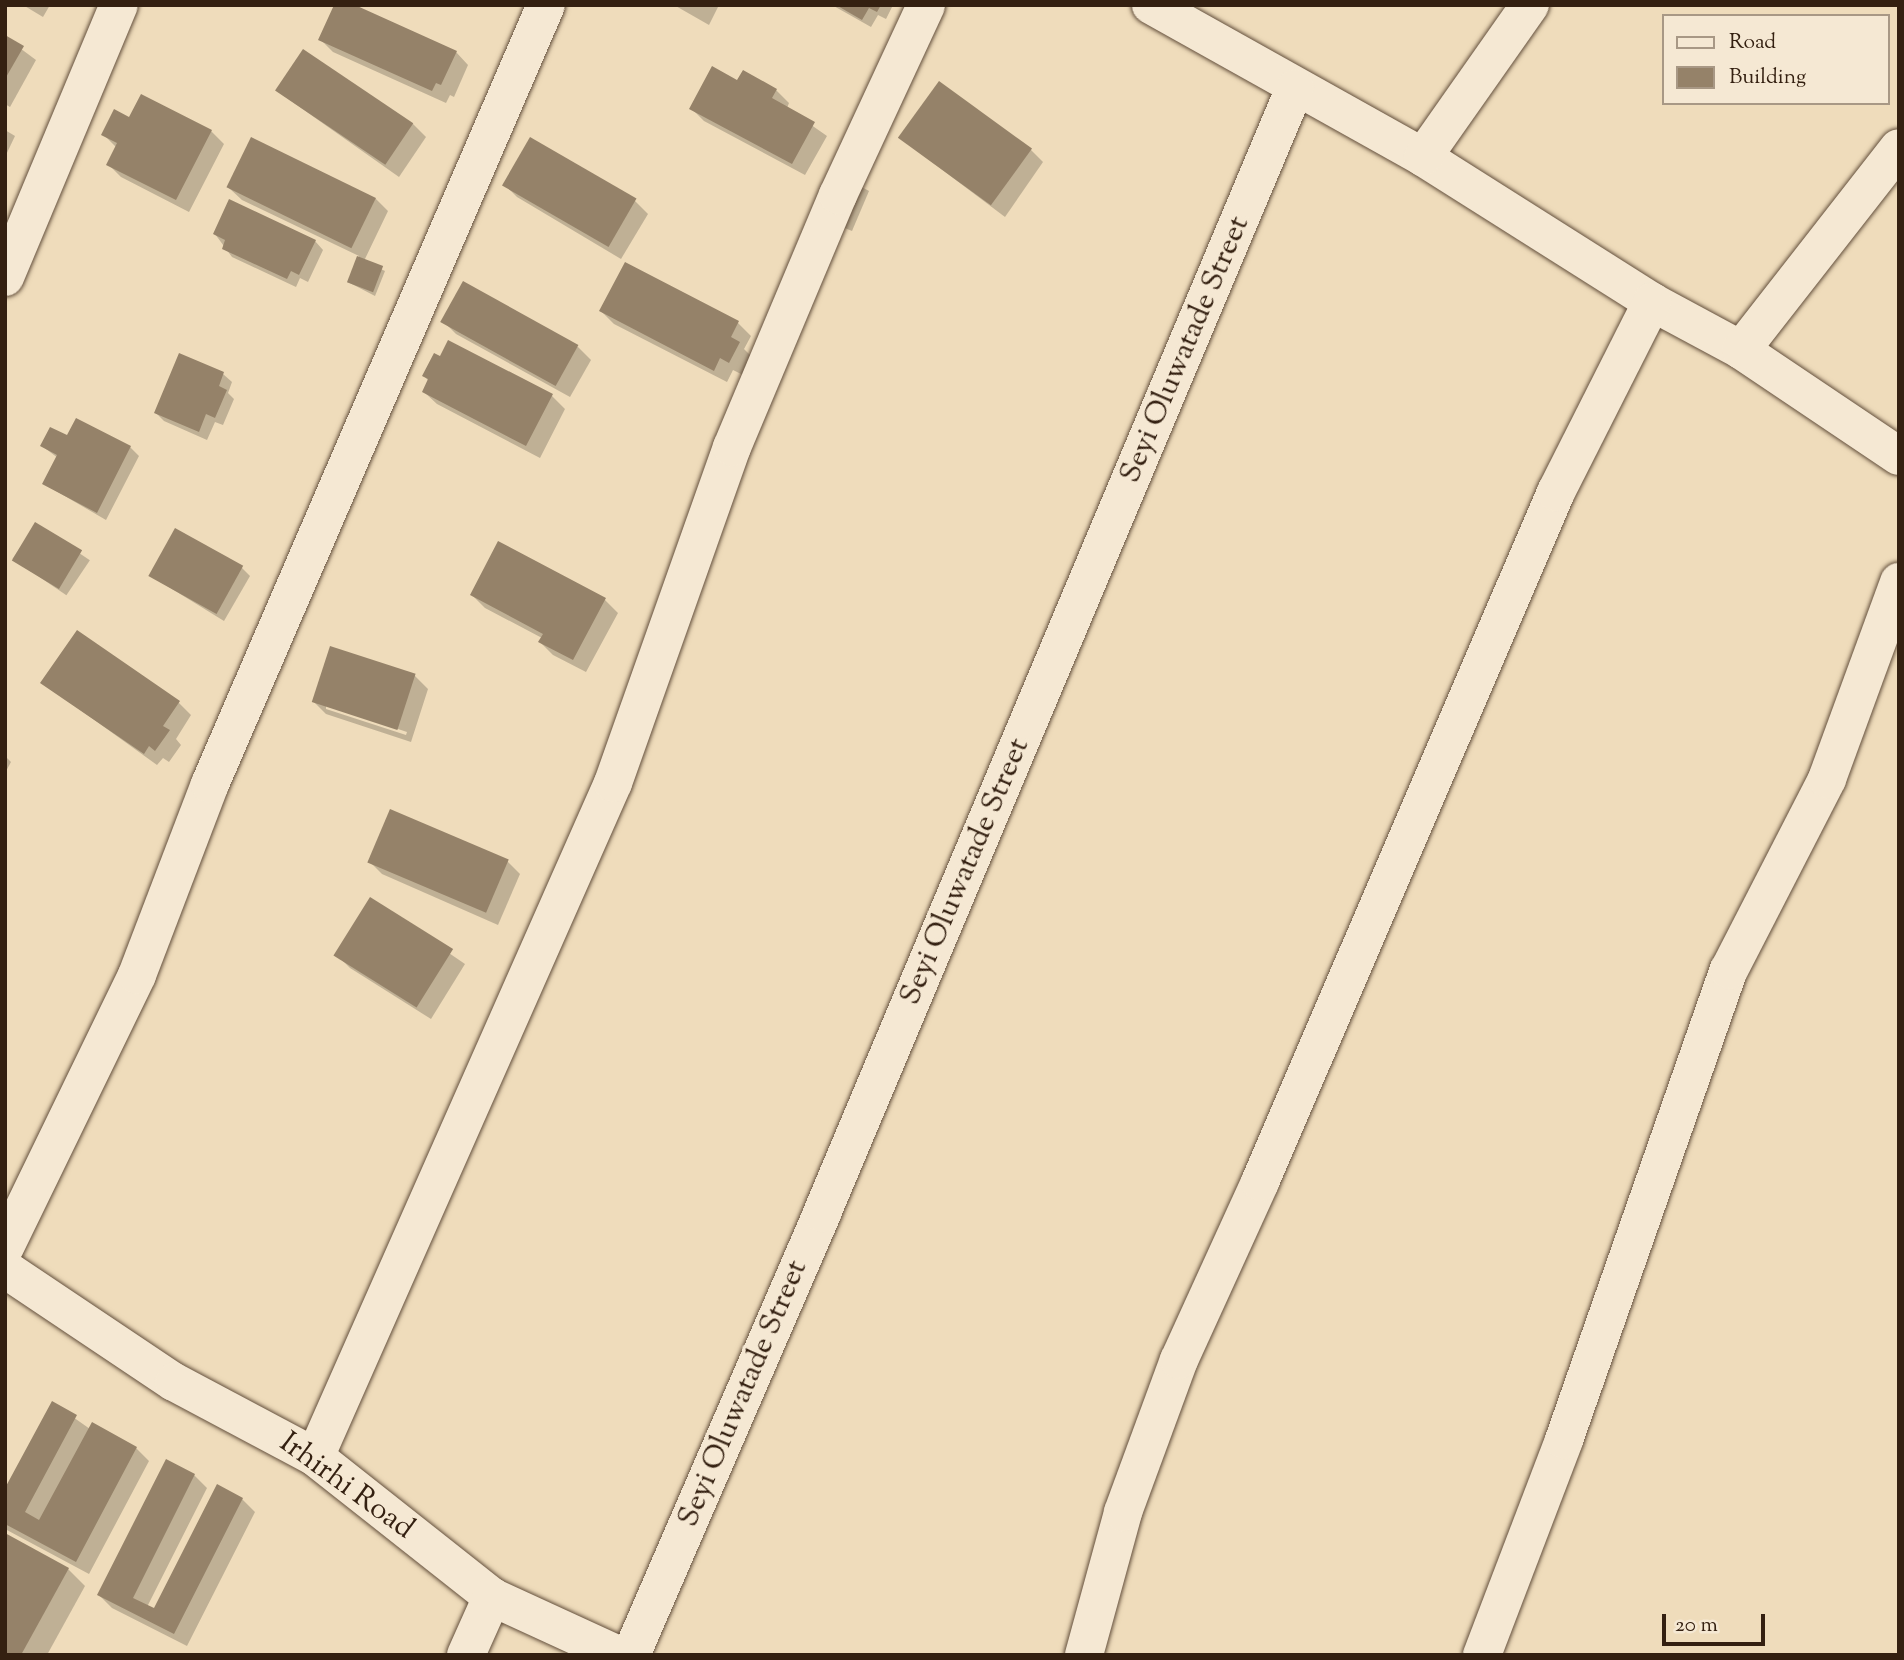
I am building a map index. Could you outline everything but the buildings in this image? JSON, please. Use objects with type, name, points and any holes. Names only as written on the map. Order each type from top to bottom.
[{"type":"street","points":[[5,278],[119,5]]},
{"type":"street","points":[[5,1247],[137,975],[210,784],[546,5]]},
{"type":"street","points":[[314,1457],[613,783],[732,447],[838,195],[926,5]]},
{"type":"street","points":[[1151,5],[1295,88],[1423,157],[1652,302],[1741,350],[1899,456]]},
{"type":"street","points":[[1423,157],[1530,5]]},
{"type":"street","name":"Seyi Oluwatade Street","points":[[631,1655],[828,1200],[1295,88]]},
{"type":"street","points":[[1741,350],[1899,148]]},
{"type":"street","points":[[1084,1655],[1123,1512],[1179,1360],[1261,1182],[1556,492],[1652,302]]},
{"type":"street","points":[[1482,1655],[1564,1440],[1729,970],[1827,779],[1899,582]]},
{"type":"street","name":"Irhirhi Road","points":[[5,1269],[174,1382],[314,1457],[492,1597],[618,1655]]},
{"type":"street","points":[[466,1655],[492,1597]]}]
